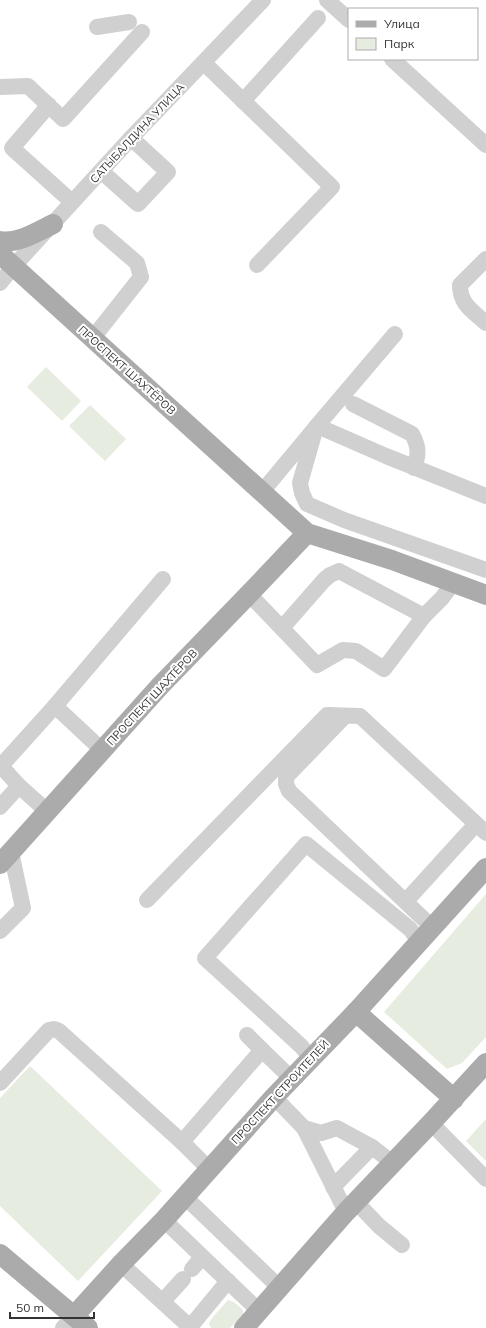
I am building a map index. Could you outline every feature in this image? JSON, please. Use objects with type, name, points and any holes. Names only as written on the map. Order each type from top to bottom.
[{"type":"main road","points":[[0,240],[18,239],[35,234],[53,224]]},
{"type":"main road","name":"ПРОСПЕКТ ШАХТЁРОВ","points":[[7,261],[261,493],[307,533],[392,560],[486,595]]},
{"type":"main road","name":"ПРОСПЕКТ ШАХТЁРОВ","points":[[6,858],[160,686],[307,533]]},
{"type":"main road","name":"ПРОСПЕКТ СТРОИТЕЛЕЙ","points":[[75,1324],[121,1264],[164,1220],[274,1097],[356,1012],[432,926],[486,868]]},
{"type":"main road","points":[[356,1012],[454,1099]]},
{"type":"main road","points":[[244,1328],[351,1207],[454,1099],[486,1063]]},
{"type":"main road","points":[[0,1254],[75,1324]]},
{"type":"street","name":"САТЫБАЛДИНА УЛИЦА","points":[[0,283],[7,261],[53,224],[131,138],[263,0]]},
{"type":"street","points":[[326,0],[348,19]]},
{"type":"street","points":[[243,101],[318,18]]},
{"type":"street","points":[[97,27],[129,22]]},
{"type":"street","points":[[0,87],[28,86],[63,119],[142,32]]},
{"type":"street","points":[[393,60],[486,144]]},
{"type":"street","points":[[204,62],[332,188],[257,265]]},
{"type":"street","points":[[49,105],[6,148],[72,202]]},
{"type":"street","points":[[101,171],[138,204],[168,172],[131,138]]},
{"type":"street","points":[[92,339],[141,277],[138,263],[101,232]]},
{"type":"street","points":[[486,260],[460,285],[460,294],[465,305],[486,323]]},
{"type":"street","points":[[261,493],[395,334]]},
{"type":"street","points":[[353,404],[412,434],[417,442],[418,455],[414,468]]},
{"type":"street","points":[[316,428],[322,428],[414,468],[486,496]]},
{"type":"street","points":[[316,428],[300,483],[306,504],[344,520],[479,567]]},
{"type":"street","points":[[249,594],[317,665],[343,650],[356,651],[384,669],[424,616],[442,598],[479,567]]},
{"type":"street","points":[[282,628],[324,580],[330,575],[339,571],[424,616]]},
{"type":"street","points":[[47,811],[19,786],[0,766],[55,706],[105,637],[163,579]]},
{"type":"street","points":[[55,706],[102,750]]},
{"type":"street","points":[[147,900],[327,716],[360,716],[481,829],[406,901]]},
{"type":"street","points":[[345,716],[286,777],[286,784],[289,791],[432,926]]},
{"type":"street","points":[[0,807],[19,786]]},
{"type":"street","points":[[311,1058],[301,1046],[206,958],[306,844],[410,930],[419,941]]},
{"type":"street","points":[[0,931],[23,908],[6,858]]},
{"type":"street","points":[[0,1083],[8,1067],[49,1030],[54,1029],[59,1031],[182,1142],[209,1169]]},
{"type":"street","points":[[247,1035],[292,1079]]},
{"type":"street","points":[[182,1142],[262,1050]]},
{"type":"street","points":[[274,1097],[304,1128],[334,1187],[351,1207],[379,1226],[402,1245]]},
{"type":"street","points":[[431,1123],[486,1178]]},
{"type":"street","points":[[304,1128],[322,1133],[337,1128],[372,1147],[393,1163]]},
{"type":"street","points":[[334,1187],[372,1147]]},
{"type":"street","points":[[185,1196],[280,1288]]},
{"type":"street","points":[[164,1220],[193,1268],[228,1281],[259,1311]]},
{"type":"street","points":[[121,1264],[191,1328],[228,1281]]},
{"type":"street","points":[[163,1302],[193,1268]]},
{"type":"green space","points":[[46,367],[81,401],[62,421],[27,387]]},
{"type":"green space","points":[[90,405],[126,439],[105,461],[69,426]]},
{"type":"green space","points":[[486,894],[486,1037],[462,1063],[447,1069],[384,1012]]},
{"type":"green space","points":[[30,1066],[162,1191],[78,1281],[0,1206],[0,1098]]},
{"type":"green space","points":[[486,1119],[486,1161],[466,1141]]},
{"type":"green space","points":[[228,1300],[234,1302],[243,1310],[243,1315],[230,1328],[211,1328],[209,1323]]}]
